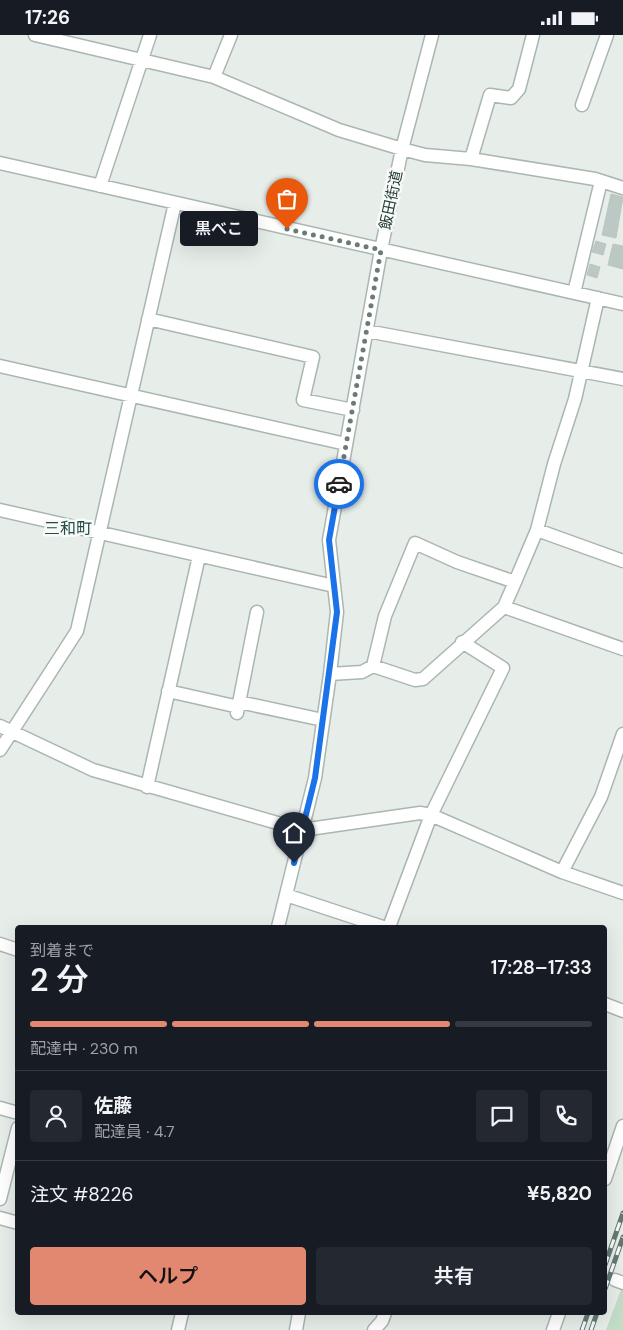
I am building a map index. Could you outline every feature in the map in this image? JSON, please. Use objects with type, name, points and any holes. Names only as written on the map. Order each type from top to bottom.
[{"type":"street","points":[[35,35],[214,77],[339,130],[425,155],[471,159],[601,181],[623,188]]},
{"type":"street","points":[[100,186],[150,35]]},
{"type":"street","points":[[214,77],[231,35]]},
{"type":"street","name":"飯田街道","points":[[278,925],[315,778],[330,674],[337,612],[329,540],[381,250],[402,149],[432,35]]},
{"type":"street","points":[[471,159],[490,95],[511,98],[519,89],[533,35]]},
{"type":"street","points":[[582,105],[607,35]]},
{"type":"street","points":[[0,163],[623,304]]},
{"type":"street","points":[[574,293],[601,181]]},
{"type":"street","points":[[0,751],[6,729],[77,631],[175,203]]},
{"type":"street","points":[[330,674],[362,672],[373,666],[414,680],[422,679],[504,607],[537,530],[554,464],[583,370],[598,299]]},
{"type":"street","points":[[148,319],[313,357],[304,400],[353,410]]},
{"type":"street","points":[[367,331],[623,379]]},
{"type":"street","points":[[0,366],[346,445]]},
{"type":"street","points":[[0,510],[334,586]]},
{"type":"street","points":[[537,530],[623,561]]},
{"type":"street","points":[[373,666],[385,616],[415,543],[457,562],[516,582]]},
{"type":"street","points":[[146,787],[199,556]]},
{"type":"street","points":[[504,607],[623,649]]},
{"type":"street","points":[[238,707],[258,611]]},
{"type":"street","points":[[390,925],[431,815],[502,668],[462,642]]},
{"type":"street","points":[[168,691],[238,707],[323,719]]},
{"type":"street","points":[[6,729],[93,770],[146,787],[302,830],[420,813],[431,815],[562,872],[623,893]]},
{"type":"street","points":[[562,872],[601,797],[623,734]]},
{"type":"street","points":[[286,895],[377,925]]},
{"type":"street","points":[[0,944],[15,949]]},
{"type":"street","points":[[607,1005],[623,1011]]},
{"type":"street","points":[[0,1109],[15,1112]]},
{"type":"street","points":[[608,1158],[623,1126]]},
{"type":"street","points":[[0,1199],[15,1140]]},
{"type":"street","points":[[0,1218],[15,1222]]},
{"type":"street","points":[[178,1330],[182,1315]]},
{"type":"street","points":[[296,1330],[299,1315]]},
{"type":"street","points":[[374,1330],[384,1315]]},
{"type":"street","points":[[553,1330],[558,1315]]},
{"type":"green space","points":[[623,1284],[623,1330],[606,1330]]},
{"type":"building","points":[[611,194],[623,197],[616,238],[602,235]]},
{"type":"building","points":[[596,241],[606,244],[603,255],[592,252]]},
{"type":"building","points":[[613,244],[623,246],[623,269],[608,265]]},
{"type":"building","points":[[590,264],[600,267],[597,278],[587,275]]},
{"type":"railway","points":[[607,1259],[623,1213]]},
{"type":"railway","points":[[607,1283],[623,1237]]},
{"type":"railway","points":[[582,1330],[587,1315]]},
{"type":"railway","points":[[591,1330],[596,1315]]},
{"type":"way so far","points":[[287,229],[381,250],[339,484]]},
{"type":"place","name":"黒べこ","points":[[287,229]]},
{"type":"district","name":"三和町","points":[[68,528]]},
{"type":"route","points":[[294,863],[315,778],[330,674],[337,612],[329,540],[339,484]]}]
